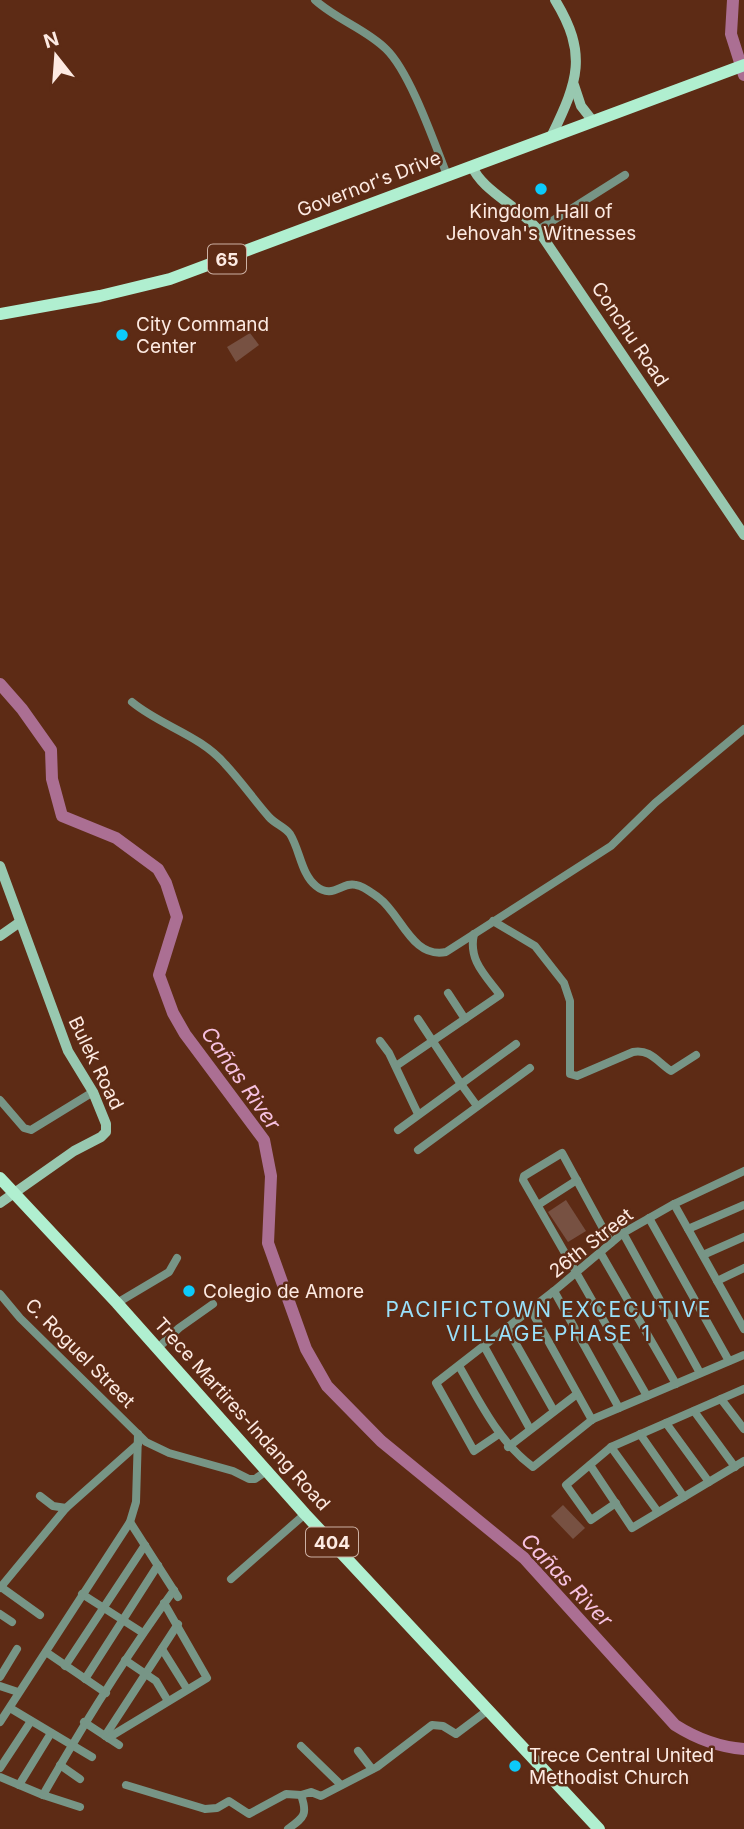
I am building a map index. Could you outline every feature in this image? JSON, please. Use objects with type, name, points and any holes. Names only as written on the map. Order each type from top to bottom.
[{"type":"main road","points":[[552,135],[574,85],[576,60],[575,44],[569,25],[555,0]]},
{"type":"main road","name":"Governor's Drive","points":[[0,314],[80,300],[170,279],[744,65]]},
{"type":"main road","points":[[574,85],[581,106],[592,120]]},
{"type":"main road","name":"Conchu Road","points":[[472,166],[477,178],[522,212],[538,230],[744,535]]},
{"type":"main road","name":"Bulek Road","points":[[0,866],[68,1051],[93,1092],[104,1116],[106,1132],[65,1157],[15,1194]]},
{"type":"main road","points":[[0,936],[20,922]]},
{"type":"main road","name":"Trece Martires-Indang Road","points":[[0,1178],[158,1348],[305,1514],[599,1829]]},
{"type":"main road","points":[[0,1203],[15,1194]]},
{"type":"street","points":[[315,0],[339,19],[374,39],[397,61],[447,175]]},
{"type":"street","points":[[538,230],[625,176]]},
{"type":"street","points":[[132,702],[144,712],[193,738],[223,761],[272,820],[289,832],[314,885],[328,891],[340,890],[352,884],[358,885],[382,901],[417,945],[441,953],[611,846],[655,803],[744,729]]},
{"type":"street","points":[[494,921],[535,946],[564,983],[570,1001],[570,1074],[577,1076],[642,1050],[650,1053],[671,1071],[696,1055]]},
{"type":"street","points":[[396,1066],[500,995],[475,960],[471,946],[474,934]]},
{"type":"street","points":[[448,993],[465,1019]]},
{"type":"street","points":[[418,1019],[477,1106]]},
{"type":"street","points":[[380,1041],[396,1066],[418,1114]]},
{"type":"street","points":[[398,1130],[516,1044]]},
{"type":"street","points":[[418,1150],[530,1068]]},
{"type":"street","points":[[0,1100],[24,1128],[31,1130],[93,1092]]},
{"type":"street","points":[[611,1243],[563,1154],[559,1153],[524,1176],[523,1180],[647,1396]]},
{"type":"street","name":"26th Street","points":[[499,1434],[474,1451],[436,1383],[554,1292],[624,1233],[674,1204],[744,1171]]},
{"type":"street","points":[[538,1205],[577,1180]]},
{"type":"street","points":[[674,1204],[744,1329]]},
{"type":"street","points":[[688,1229],[744,1205]]},
{"type":"street","points":[[649,1218],[729,1362]]},
{"type":"street","points":[[624,1233],[700,1373]]},
{"type":"street","points":[[703,1255],[744,1237]]},
{"type":"street","points":[[600,1252],[676,1384]]},
{"type":"street","points":[[117,1303],[169,1272],[177,1258]]},
{"type":"street","points":[[717,1281],[744,1269]]},
{"type":"street","points":[[554,1292],[619,1408]]},
{"type":"street","name":"C. Roguel Street","points":[[0,1294],[20,1318],[146,1443],[233,1471],[249,1479],[255,1479],[268,1470]]},
{"type":"street","points":[[158,1348],[179,1328],[213,1304]]},
{"type":"street","points":[[531,1310],[592,1420]]},
{"type":"street","points":[[507,1328],[554,1411]]},
{"type":"street","points":[[484,1346],[530,1429]]},
{"type":"street","points":[[459,1366],[508,1447],[533,1467],[592,1420],[744,1355]]},
{"type":"street","points":[[615,1503],[591,1520],[566,1485],[611,1447],[744,1389]]},
{"type":"street","points":[[508,1447],[577,1394]]},
{"type":"street","points":[[722,1399],[744,1429]]},
{"type":"street","points":[[694,1411],[735,1467]]},
{"type":"street","points":[[666,1423],[709,1482]]},
{"type":"street","points":[[0,1722],[130,1522],[136,1502],[138,1434]]},
{"type":"street","points":[[640,1434],[684,1497]]},
{"type":"street","points":[[40,1615],[1,1588],[66,1508],[138,1444]]},
{"type":"street","points":[[611,1447],[658,1512]]},
{"type":"street","points":[[590,1465],[632,1528],[744,1461]]},
{"type":"street","points":[[40,1496],[53,1506],[66,1508]]},
{"type":"street","points":[[231,1579],[305,1514]]},
{"type":"street","points":[[43,1795],[84,1722],[164,1603],[176,1593],[130,1522]]},
{"type":"street","points":[[65,1665],[145,1545]]},
{"type":"street","points":[[85,1679],[158,1565]]},
{"type":"street","points":[[82,1594],[143,1633]]},
{"type":"street","points":[[106,1737],[207,1678],[164,1603]]},
{"type":"street","points":[[0,1614],[12,1622]]},
{"type":"street","points":[[106,1737],[178,1624]]},
{"type":"street","points":[[0,1677],[17,1649]]},
{"type":"street","points":[[162,1649],[187,1689]]},
{"type":"street","points":[[46,1652],[106,1693]]},
{"type":"street","points":[[125,1660],[156,1681],[168,1701]]},
{"type":"street","points":[[0,1686],[18,1692]]},
{"type":"street","points":[[10,1708],[92,1757]]},
{"type":"street","points":[[126,1785],[205,1809],[217,1808],[229,1801],[249,1814],[286,1794],[301,1795],[308,1792],[321,1796],[372,1769],[432,1725],[443,1726],[456,1734],[488,1710]]},
{"type":"street","points":[[0,1768],[31,1721]]},
{"type":"street","points":[[84,1722],[119,1745]]},
{"type":"street","points":[[19,1785],[51,1733]]},
{"type":"street","points":[[301,1746],[341,1785]]},
{"type":"street","points":[[358,1751],[372,1769]]},
{"type":"street","points":[[60,1765],[80,1779]]},
{"type":"street","points":[[0,1777],[80,1807]]},
{"type":"street","points":[[288,1829],[302,1819],[306,1809],[301,1795]]},
{"type":"shaded area","points":[[250,333],[259,345],[236,362],[227,347]]},
{"type":"shaded area","points":[[566,1200],[586,1231],[568,1242],[548,1212]]},
{"type":"shaded area","points":[[563,1505],[585,1528],[573,1539],[551,1516]]},
{"type":"waterway","points":[[733,0],[731,34],[744,75]]},
{"type":"waterway","name":"Cañas River","points":[[0,684],[22,709],[51,750],[52,779],[62,816],[116,838],[158,869],[166,883],[177,917],[159,975],[173,1013],[185,1034],[264,1140],[271,1176],[268,1243],[306,1349],[327,1386],[381,1441],[524,1558],[675,1725],[708,1742],[744,1749]]},
{"type":"place","name":"Kingdom Hall of Jehovah's Witnesses","points":[[541,189]]},
{"type":"place","name":"City Command Center","points":[[122,335]]},
{"type":"place","name":"Colegio de Amore","points":[[189,1291]]},
{"type":"place","name":"Trece Central United Methodist Church","points":[[515,1766]]},
{"type":"district","name":"PACIFICTOWN EXCECUTIVE VILLAGE PHASE 1","points":[[549,1321]]}]
